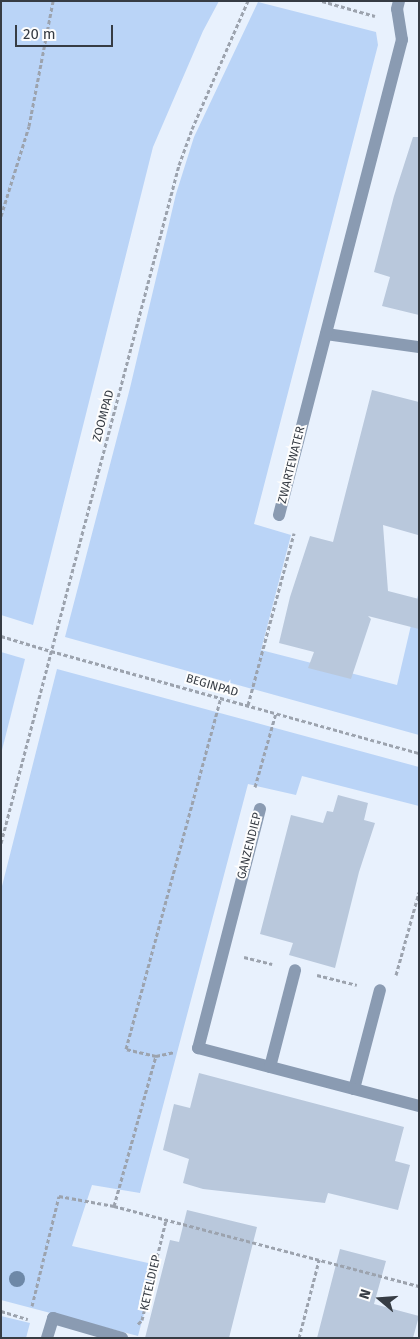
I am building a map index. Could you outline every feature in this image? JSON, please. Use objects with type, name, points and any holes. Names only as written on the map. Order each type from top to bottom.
[{"type":"street","name":"ZWARTEWATER","points":[[279,515],[402,40],[397,9],[399,1]]},
{"type":"street","points":[[326,334],[419,347]]},
{"type":"street","name":"GANZENDIEP","points":[[260,809],[198,1048],[419,1106]]},
{"type":"street","points":[[270,1067],[295,970]]},
{"type":"street","points":[[354,1089],[380,990]]},
{"type":"street","points":[[47,1338],[53,1318],[123,1337]]},
{"type":"path","points":[[1,216],[29,126],[53,1]]},
{"type":"path","name":"ZOOMPAD","points":[[1,843],[178,165],[248,1]]},
{"type":"path","points":[[322,1],[373,15]]},
{"type":"path","name":"ZWARTEWATER","points":[[248,705],[295,534],[279,515]]},
{"type":"path","name":"BEGINPAD","points":[[1,636],[419,753]]},
{"type":"path","points":[[114,1206],[156,1056],[126,1048],[221,698]]},
{"type":"path","name":"GANZENDIEP","points":[[260,809],[253,796],[276,713]]},
{"type":"path","points":[[223,951],[380,990],[394,982],[419,892]]},
{"type":"path","points":[[26,1328],[59,1196],[114,1206],[419,1286]]},
{"type":"path","name":"KETELDIEP","points":[[123,1337],[142,1320],[166,1220]]},
{"type":"path","points":[[299,1338],[319,1260]]},
{"type":"shaded area","points":[[1,1],[219,1],[203,31],[153,147],[33,625],[1,615]]},
{"type":"shaded area","points":[[258,2],[376,32],[378,45],[254,524],[291,535],[261,650],[397,685],[419,591],[419,735],[65,637],[130,388],[176,194],[194,137]]},
{"type":"shaded area","points":[[1,652],[25,659],[1,754]]},
{"type":"shaded area","points":[[57,669],[419,767],[419,806],[302,776],[296,795],[248,784],[140,1193],[92,1185],[72,1246],[157,1265],[138,1336],[1,1300],[1,890]]},
{"type":"shaded area","points":[[1,1316],[30,1323],[26,1338],[1,1338]]},
{"type":"building","points":[[413,137],[419,137],[419,315],[382,306],[390,277],[374,272],[394,196]]},
{"type":"building","points":[[372,390],[419,402],[418,535],[383,525],[388,591],[419,599],[419,629],[368,616],[371,619],[351,679],[308,668],[314,652],[279,643],[290,597],[310,536],[333,542]]},
{"type":"building","points":[[338,795],[368,803],[364,820],[375,823],[359,872],[335,968],[289,955],[293,943],[260,934],[291,815],[323,823],[327,811],[333,812]]},
{"type":"building","points":[[199,1073],[404,1127],[395,1161],[410,1165],[398,1210],[328,1193],[325,1203],[203,1189],[183,1183],[189,1159],[163,1150],[174,1104],[190,1108]]},
{"type":"building","points":[[187,1210],[257,1227],[229,1338],[145,1338],[170,1240],[179,1242]]},
{"type":"building","points":[[340,1249],[386,1261],[374,1304],[419,1316],[413,1338],[317,1338]]}]
